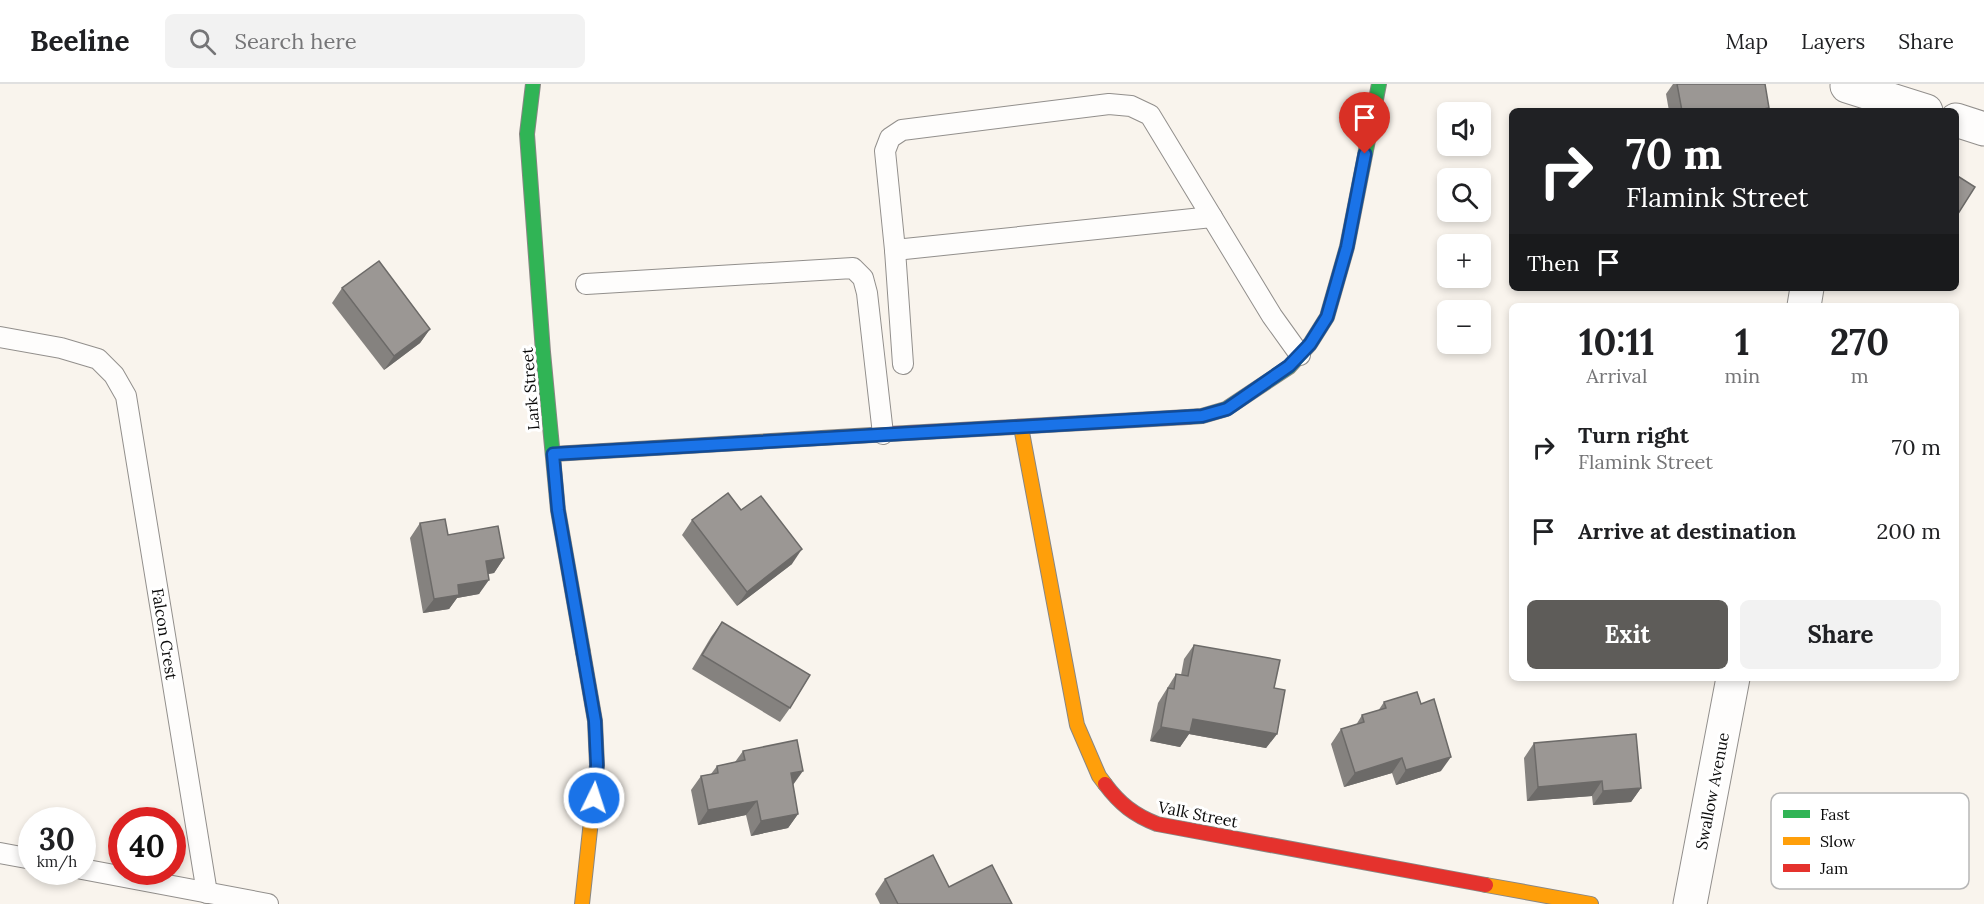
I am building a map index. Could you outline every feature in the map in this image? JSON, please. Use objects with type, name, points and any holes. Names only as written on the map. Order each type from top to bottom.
[{"type":"street","name":"Lark Street","points":[[533,84],[527,134],[558,510],[585,656],[596,732],[597,765],[582,904]]},
{"type":"street","points":[[553,454],[1202,416],[1227,409],[1289,366],[1310,344],[1327,317],[1347,247],[1379,84]]},
{"type":"street","points":[[1845,94],[1912,108]]},
{"type":"street","points":[[1959,121],[1984,129]]},
{"type":"street","name":"Valk Street","points":[[1021,427],[1077,725],[1099,776],[1115,798],[1137,816],[1157,824],[1591,904]]},
{"type":"street","name":"Swallow Avenue","points":[[1690,904],[1732,681]]},
{"type":"lane","points":[[903,364],[885,151],[890,138],[902,130],[1109,104],[1131,106],[1150,115],[1272,316],[1300,355]]},
{"type":"lane","points":[[895,250],[1212,217]]},
{"type":"lane","points":[[586,284],[853,268],[862,278],[867,293],[883,434]]},
{"type":"lane","name":"Falcon Crest","points":[[0,337],[61,348],[98,359],[114,375],[126,396],[207,893]]},
{"type":"lane","points":[[0,853],[18,856]]},
{"type":"lane","points":[[96,872],[268,904]]},
{"type":"building","points":[[1677,84],[1765,84],[1769,108],[1681,108]]},
{"type":"building","points":[[1959,177],[1975,187],[1959,212]]},
{"type":"building","points":[[379,261],[430,329],[394,356],[342,288]]},
{"type":"building","points":[[728,493],[741,510],[761,496],[802,549],[747,592],[692,520]]},
{"type":"building","points":[[445,519],[448,535],[498,526],[504,558],[486,561],[489,580],[458,585],[459,595],[434,599],[420,523]]},
{"type":"building","points":[[722,622],[810,675],[790,708],[702,655]]},
{"type":"building","points":[[1194,645],[1280,660],[1274,688],[1285,690],[1277,734],[1193,719],[1190,732],[1161,727],[1168,688],[1174,689],[1176,674],[1188,676]]},
{"type":"building","points":[[1417,692],[1421,704],[1434,699],[1451,757],[1406,770],[1402,758],[1355,773],[1341,729],[1364,722],[1362,715],[1386,708],[1384,702]]},
{"type":"building","points":[[1636,734],[1641,788],[1603,791],[1602,781],[1538,787],[1534,743]]},
{"type":"building","points":[[797,740],[803,771],[791,773],[798,814],[761,821],[757,801],[708,810],[701,776],[718,773],[717,766],[745,760],[743,751]]},
{"type":"building","points":[[933,855],[949,887],[992,865],[1012,904],[898,904],[885,879]]},
{"type":"traffic: fast","points":[[533,84],[527,134],[543,352],[558,510],[583,652]]},
{"type":"traffic: fast","points":[[1188,417],[1202,416],[1226,409],[1289,367],[1310,344],[1327,317],[1347,247],[1379,84]]},
{"type":"traffic: slow","points":[[1021,427],[1077,725],[1099,776],[1105,784]]},
{"type":"traffic: slow","points":[[553,454],[889,434]]},
{"type":"traffic: slow","points":[[582,904],[597,765],[595,721],[583,652]]},
{"type":"traffic: slow","points":[[1486,885],[1591,904]]},
{"type":"traffic: jam","points":[[889,434],[1188,417]]},
{"type":"traffic: jam","points":[[1105,784],[1128,808],[1157,824],[1486,885]]},
{"type":"route","points":[[594,798],[597,765],[595,721],[558,510],[553,454],[1202,416],[1227,409],[1289,366],[1310,344],[1327,317],[1347,247],[1365,154]]}]
